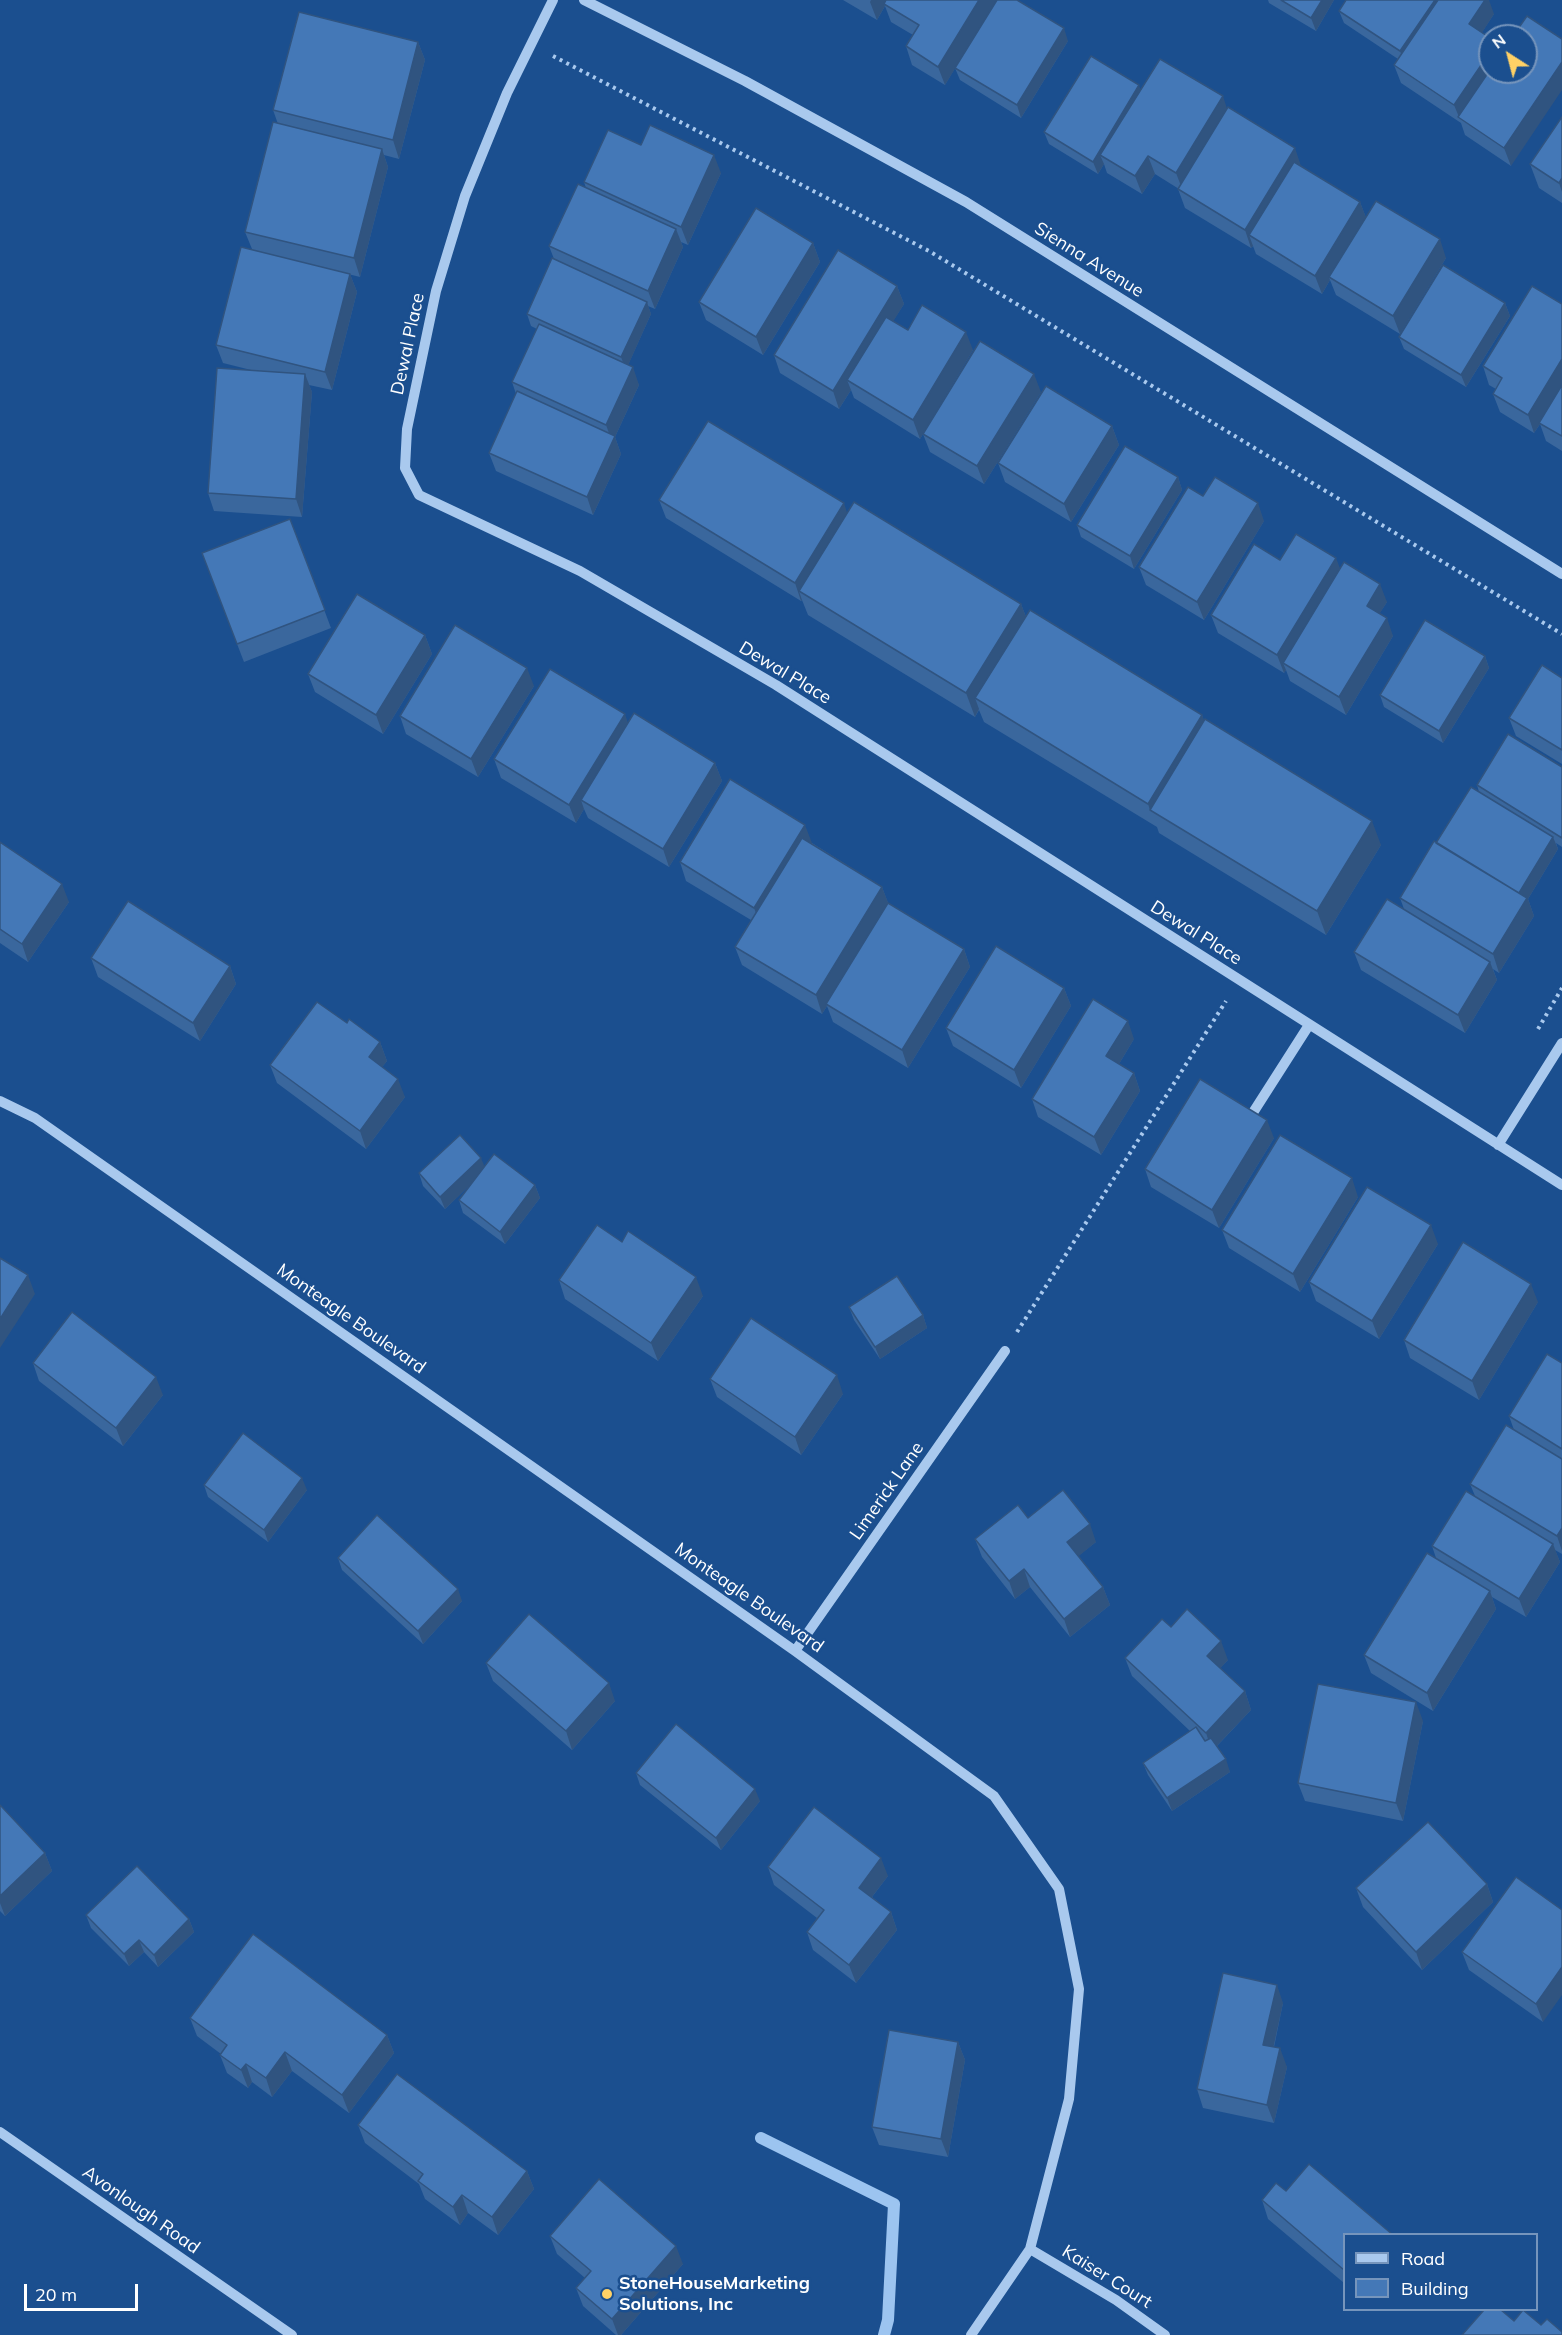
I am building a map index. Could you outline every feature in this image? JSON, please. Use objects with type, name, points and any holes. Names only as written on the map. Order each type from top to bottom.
[{"type":"street","name":"Dewal Place","points":[[554,0],[507,93],[465,196],[436,291],[407,429],[405,468],[419,495],[580,571],[776,685],[1562,1185]]},
{"type":"street","name":"Sienna Avenue","points":[[584,0],[745,81],[966,202],[1562,574]]},
{"type":"street","points":[[1247,1122],[1310,1025]]},
{"type":"street","points":[[1498,1145],[1562,1043]]},
{"type":"street","name":"Monteagle Boulevard","points":[[0,1101],[35,1118],[795,1651],[994,1796],[1059,1889],[1079,1989],[1069,2099],[1030,2249],[971,2335]]},
{"type":"street","name":"Limerick Lane","points":[[795,1651],[1005,1351]]},
{"type":"street","name":"Avonlough Road","points":[[0,2132],[292,2335]]},
{"type":"street","name":"Kaiser Court","points":[[1030,2249],[1116,2300],[1165,2335]]},
{"type":"path","points":[[531,45],[929,251],[1562,634]]},
{"type":"path","points":[[1005,1351],[1239,980]]},
{"type":"building","points":[[886,0],[979,0],[938,67],[906,46],[919,25],[884,4]]},
{"type":"building","points":[[997,0],[1017,0],[1064,28],[1017,105],[955,68]]},
{"type":"building","points":[[1281,0],[1322,0],[1311,18]]},
{"type":"building","points":[[1346,0],[1435,0],[1400,51],[1339,11]]},
{"type":"building","points":[[1438,0],[1485,0],[1469,24],[1478,30],[1478,70],[1454,105],[1394,65]]},
{"type":"building","points":[[299,12],[418,42],[393,140],[273,110]]},
{"type":"building","points":[[1527,16],[1562,39],[1562,62],[1504,148],[1458,117],[1480,84],[1538,84],[1538,24],[1521,24]]},
{"type":"building","points":[[1091,56],[1139,85],[1093,162],[1044,132]]},
{"type":"building","points":[[1160,59],[1223,96],[1176,173],[1148,156],[1135,176],[1100,155]]},
{"type":"building","points":[[1228,107],[1295,148],[1245,230],[1178,189]]},
{"type":"building","points":[[1562,117],[1562,178],[1559,183],[1530,164]]},
{"type":"building","points":[[273,122],[382,149],[354,258],[245,232]]},
{"type":"building","points":[[650,125],[714,155],[681,227],[584,182],[608,130],[641,145]]},
{"type":"building","points":[[1294,162],[1360,202],[1315,276],[1249,235]]},
{"type":"building","points":[[578,184],[676,229],[648,291],[549,246]]},
{"type":"building","points":[[1376,201],[1440,239],[1393,316],[1329,277]]},
{"type":"building","points":[[756,208],[813,243],[756,337],[699,302]]},
{"type":"building","points":[[241,247],[350,274],[325,372],[216,345]]},
{"type":"building","points":[[838,250],[897,286],[833,391],[774,355]]},
{"type":"building","points":[[552,258],[647,302],[621,357],[527,314]]},
{"type":"building","points":[[1443,265],[1505,303],[1461,375],[1399,337]]},
{"type":"building","points":[[1532,286],[1562,304],[1562,359],[1528,415],[1493,394],[1502,378],[1483,366]]},
{"type":"building","points":[[922,305],[966,332],[913,420],[847,380],[886,317],[908,330]]},
{"type":"building","points":[[539,324],[633,367],[606,425],[512,382]]},
{"type":"building","points":[[980,341],[1034,374],[977,466],[923,434]]},
{"type":"building","points":[[217,368],[305,374],[296,499],[208,493]]},
{"type":"building","points":[[1562,385],[1562,436],[1539,423]]},
{"type":"building","points":[[1046,386],[1112,426],[1064,504],[998,463]]},
{"type":"building","points":[[517,391],[615,436],[587,497],[489,453]]},
{"type":"building","points":[[708,421],[844,503],[795,583],[659,500]]},
{"type":"building","points":[[1125,446],[1178,477],[1130,556],[1077,525]]},
{"type":"building","points":[[1215,477],[1258,503],[1197,602],[1139,567],[1188,487],[1203,496]]},
{"type":"building","points":[[854,502],[1021,604],[966,693],[799,591]]},
{"type":"building","points":[[290,519],[325,610],[237,644],[202,553]]},
{"type":"building","points":[[1296,534],[1336,558],[1277,655],[1211,615],[1254,544],[1280,560]]},
{"type":"building","points":[[1344,562],[1380,584],[1367,606],[1387,618],[1339,697],[1283,663]]},
{"type":"building","points":[[357,594],[425,635],[376,715],[308,674]]},
{"type":"building","points":[[1030,610],[1202,715],[1148,804],[975,698]]},
{"type":"building","points":[[1425,620],[1485,656],[1439,731],[1380,695]]},
{"type":"building","points":[[455,625],[527,668],[471,759],[400,716]]},
{"type":"building","points":[[1542,665],[1562,678],[1562,750],[1509,718]]},
{"type":"building","points":[[550,669],[625,714],[569,805],[494,759]]},
{"type":"building","points":[[634,713],[715,763],[663,849],[581,800]]},
{"type":"building","points":[[1205,719],[1372,821],[1317,911],[1150,810]]},
{"type":"building","points":[[1508,734],[1562,767],[1562,838],[1477,785]]},
{"type":"building","points":[[730,779],[805,825],[754,908],[680,862]]},
{"type":"building","points":[[1471,787],[1553,837],[1519,893],[1436,843]]},
{"type":"building","points":[[802,838],[882,887],[816,995],[735,947]]},
{"type":"building","points":[[1434,841],[1527,898],[1493,954],[1400,898]]},
{"type":"building","points":[[0,842],[62,884],[22,944],[0,929]]},
{"type":"building","points":[[1387,899],[1490,962],[1458,1015],[1354,952]]},
{"type":"building","points":[[128,901],[230,966],[193,1023],[91,958]]},
{"type":"building","points":[[888,903],[964,949],[902,1050],[826,1004]]},
{"type":"building","points":[[996,946],[1064,988],[1014,1070],[946,1028]]},
{"type":"building","points":[[1093,999],[1128,1021],[1106,1056],[1134,1073],[1094,1137],[1032,1099]]},
{"type":"building","points":[[317,1002],[347,1023],[349,1019],[380,1042],[369,1057],[398,1079],[360,1131],[270,1065]]},
{"type":"building","points":[[1200,1079],[1267,1120],[1212,1210],[1145,1169]]},
{"type":"building","points":[[460,1135],[481,1158],[440,1197],[419,1173]]},
{"type":"building","points":[[1280,1135],[1352,1178],[1293,1274],[1222,1230]]},
{"type":"building","points":[[494,1154],[535,1185],[500,1232],[459,1200]]},
{"type":"building","points":[[1367,1187],[1431,1225],[1372,1321],[1309,1282]]},
{"type":"building","points":[[597,1225],[622,1242],[628,1231],[696,1277],[651,1343],[559,1280]]},
{"type":"building","points":[[1463,1242],[1531,1284],[1472,1381],[1404,1340]]},
{"type":"building","points":[[0,1258],[28,1275],[0,1319]]},
{"type":"building","points":[[897,1276],[923,1315],[875,1347],[849,1307]]},
{"type":"building","points":[[72,1312],[156,1377],[116,1428],[33,1363]]},
{"type":"building","points":[[751,1318],[837,1375],[795,1437],[710,1379]]},
{"type":"building","points":[[1547,1354],[1562,1363],[1562,1449],[1509,1416]]},
{"type":"building","points":[[1506,1425],[1562,1459],[1562,1528],[1557,1536],[1470,1484]]},
{"type":"building","points":[[243,1433],[302,1478],[264,1530],[204,1485]]},
{"type":"building","points":[[1063,1490],[1090,1524],[1067,1542],[1103,1587],[1064,1619],[1024,1569],[1009,1581],[975,1539],[1018,1505],[1028,1518]]},
{"type":"building","points":[[1466,1491],[1553,1544],[1519,1599],[1432,1546]]},
{"type":"building","points":[[377,1515],[458,1589],[418,1631],[338,1558]]},
{"type":"building","points":[[1427,1553],[1490,1591],[1427,1693],[1364,1655]]},
{"type":"building","points":[[1187,1609],[1221,1641],[1207,1656],[1245,1691],[1206,1733],[1125,1658],[1162,1619],[1171,1627]]},
{"type":"building","points":[[529,1614],[609,1683],[566,1731],[486,1663]]},
{"type":"building","points":[[1318,1684],[1416,1702],[1396,1803],[1298,1783]]},
{"type":"building","points":[[676,1724],[755,1789],[716,1838],[636,1773]]},
{"type":"building","points":[[1196,1727],[1205,1741],[1211,1738],[1226,1759],[1167,1798],[1143,1763]]},
{"type":"building","points":[[0,1805],[45,1853],[0,1896]]},
{"type":"building","points":[[814,1807],[881,1858],[859,1888],[891,1912],[849,1965],[807,1932],[824,1910],[768,1867]]},
{"type":"building","points":[[1428,1822],[1487,1884],[1416,1952],[1356,1888]]},
{"type":"building","points":[[137,1866],[189,1919],[154,1955],[139,1940],[124,1954],[86,1915]]},
{"type":"building","points":[[1516,1877],[1562,1910],[1562,1967],[1536,2004],[1462,1952]]},
{"type":"building","points":[[253,1934],[387,2035],[342,2095],[285,2052],[266,2078],[246,2064],[241,2070],[220,2055],[227,2045],[190,2018]]},
{"type":"building","points":[[1223,1973],[1277,1985],[1263,2045],[1280,2048],[1267,2105],[1197,2089]]},
{"type":"building","points":[[889,2030],[958,2042],[941,2139],[872,2127]]},
{"type":"building","points":[[397,2074],[527,2171],[492,2217],[462,2195],[453,2207],[418,2181],[423,2174],[358,2125]]},
{"type":"building","points":[[1309,2164],[1391,2233],[1343,2233],[1343,2269],[1262,2200],[1276,2183],[1286,2191]]},
{"type":"building","points":[[599,2179],[676,2246],[612,2319],[576,2288],[591,2271],[550,2236]]},
{"type":"building","points":[[1483,2311],[1502,2311],[1514,2321],[1524,2311],[1541,2325],[1547,2319],[1562,2332],[1562,2335],[1462,2335]]},
{"type":"waterway","points":[[761,2138],[894,2204],[888,2320],[884,2335]]},
{"type":"place","name":"StoneHouseMarketing Solutions, Inc","points":[[607,2294]]}]
